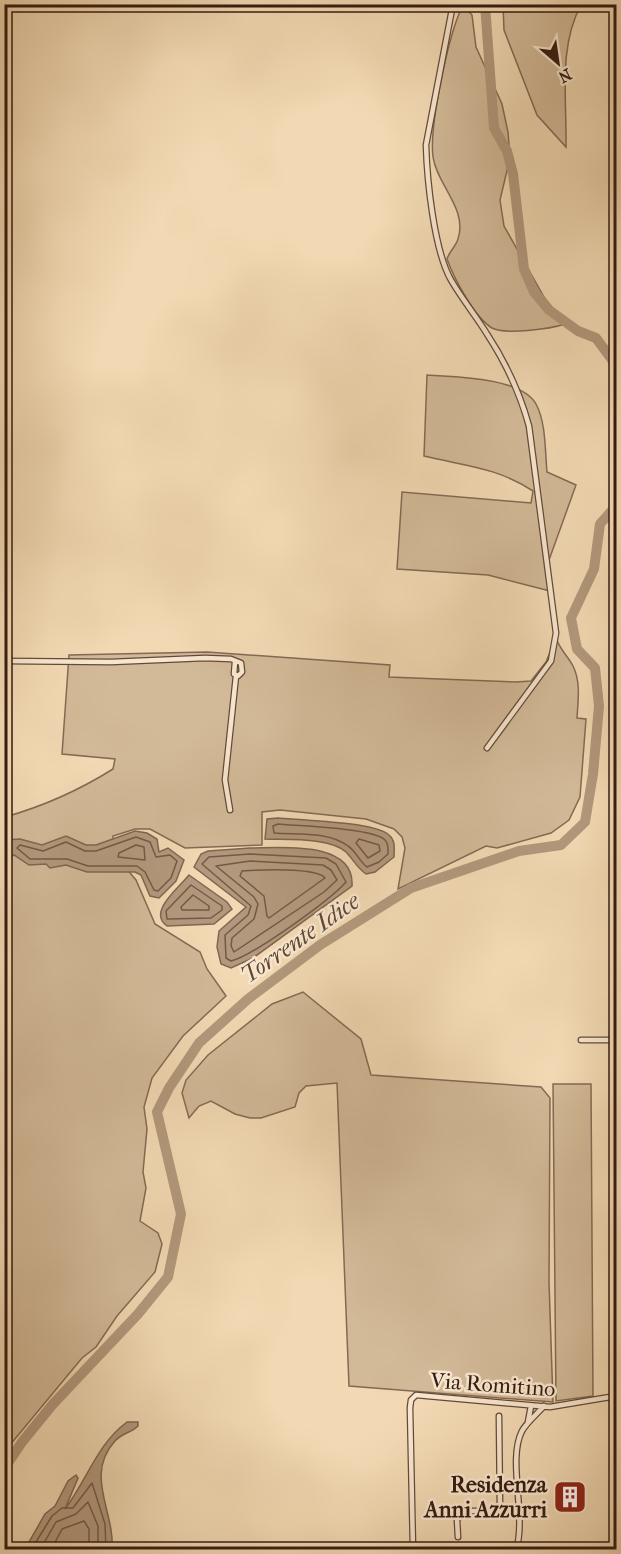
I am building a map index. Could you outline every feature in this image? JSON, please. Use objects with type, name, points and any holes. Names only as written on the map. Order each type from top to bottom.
[{"type":"street","points":[[453,4],[426,145],[426,166],[435,222],[442,259],[451,279],[507,368],[527,418],[556,633],[550,661],[487,748]]},
{"type":"street","points":[[4,661],[111,662],[231,659],[243,667],[240,675],[236,676]]},
{"type":"street","points":[[230,810],[225,780],[236,676],[235,662]]},
{"type":"street","points":[[580,1040],[616,1040]]},
{"type":"street","name":"Via Romitino","points":[[413,1550],[411,1400],[416,1395],[531,1406],[616,1396]]},
{"type":"street","points":[[516,1550],[519,1511],[517,1444],[527,1424],[531,1406]]},
{"type":"street","points":[[527,1424],[544,1406]]},
{"type":"street","points":[[499,1416],[500,1510]]},
{"type":"street","points":[[518,1488],[533,1490]]},
{"type":"street","points":[[458,1537],[457,1520],[463,1511],[519,1511]]},
{"type":"shaded area","points":[[463,5],[472,15],[476,47],[502,104],[508,132],[510,158],[500,200],[504,226],[544,297],[565,324],[517,331],[492,328],[485,323],[472,306],[447,259],[458,239],[459,217],[433,157],[434,124],[441,80],[452,36]]},
{"type":"shaded area","points":[[503,5],[581,5],[569,38],[566,56],[566,147],[537,115],[504,30]]},
{"type":"shaded area","points":[[427,375],[502,383],[528,395],[536,404],[543,428],[547,472],[576,485],[549,560],[550,591],[488,575],[397,569],[402,492],[531,503],[533,491],[493,472],[424,456]]},
{"type":"shaded area","points":[[556,638],[576,672],[577,718],[586,719],[580,797],[569,820],[551,833],[497,848],[486,846],[398,889],[405,848],[402,837],[394,829],[366,819],[280,810],[262,812],[262,845],[185,848],[150,829],[135,829],[113,836],[113,853],[136,880],[155,924],[200,952],[207,969],[226,996],[183,1036],[152,1078],[144,1107],[147,1129],[143,1172],[146,1188],[140,1221],[158,1233],[162,1244],[155,1272],[117,1316],[96,1347],[82,1358],[5,1451],[5,817],[74,791],[113,769],[115,759],[62,754],[69,655],[207,652],[390,665],[389,677],[516,682],[531,681],[546,662]]},
{"type":"shaded area","points":[[303,992],[361,1039],[371,1075],[541,1087],[550,1098],[549,1282],[553,1402],[349,1386],[337,1083],[306,1086],[299,1093],[295,1107],[261,1118],[235,1114],[211,1101],[199,1106],[189,1118],[182,1093],[186,1080],[208,1055],[272,1004]]},
{"type":"shaded area","points":[[553,1084],[591,1084],[593,1396],[556,1401]]},
{"type":"water","points":[[267,819],[354,824],[381,831],[393,840],[394,857],[375,872],[366,874],[339,847],[308,840],[265,839]]},
{"type":"water","points":[[135,831],[147,833],[157,839],[159,852],[168,848],[184,860],[176,881],[159,898],[150,896],[141,875],[135,872],[87,872],[66,865],[50,868],[46,864],[29,865],[14,855],[5,861],[5,840],[20,839],[42,845],[66,836],[86,845],[96,845]]},
{"type":"water","points":[[296,848],[329,854],[342,861],[350,871],[352,886],[253,958],[231,968],[221,964],[217,947],[219,931],[246,907],[194,867],[201,854],[208,851]]},
{"type":"water","points":[[189,875],[227,902],[232,909],[214,924],[167,926],[162,920],[163,907],[172,893]]},
{"type":"water","points":[[127,1422],[138,1422],[138,1426],[115,1441],[106,1454],[102,1467],[101,1480],[112,1535],[112,1549],[25,1549],[45,1514],[55,1506],[68,1481],[76,1475],[78,1478],[65,1509],[100,1452]]},
{"type":"waterway","name":"Torrente Idice","points":[[485,4],[494,128],[507,151],[513,174],[524,269],[534,292],[549,310],[578,331],[596,338],[616,365]]},
{"type":"waterway","name":"Torrente Idice","points":[[4,1469],[22,1442],[53,1404],[138,1314],[168,1277],[181,1214],[157,1112],[169,1088],[199,1043],[248,999],[320,945],[411,888],[519,851],[561,845],[585,822],[593,774],[599,706],[595,668],[577,649],[571,618],[594,569],[600,524],[616,506]]},
{"type":"place","name":"Residenza Anni Azzurri","points":[[570,1497]]}]
